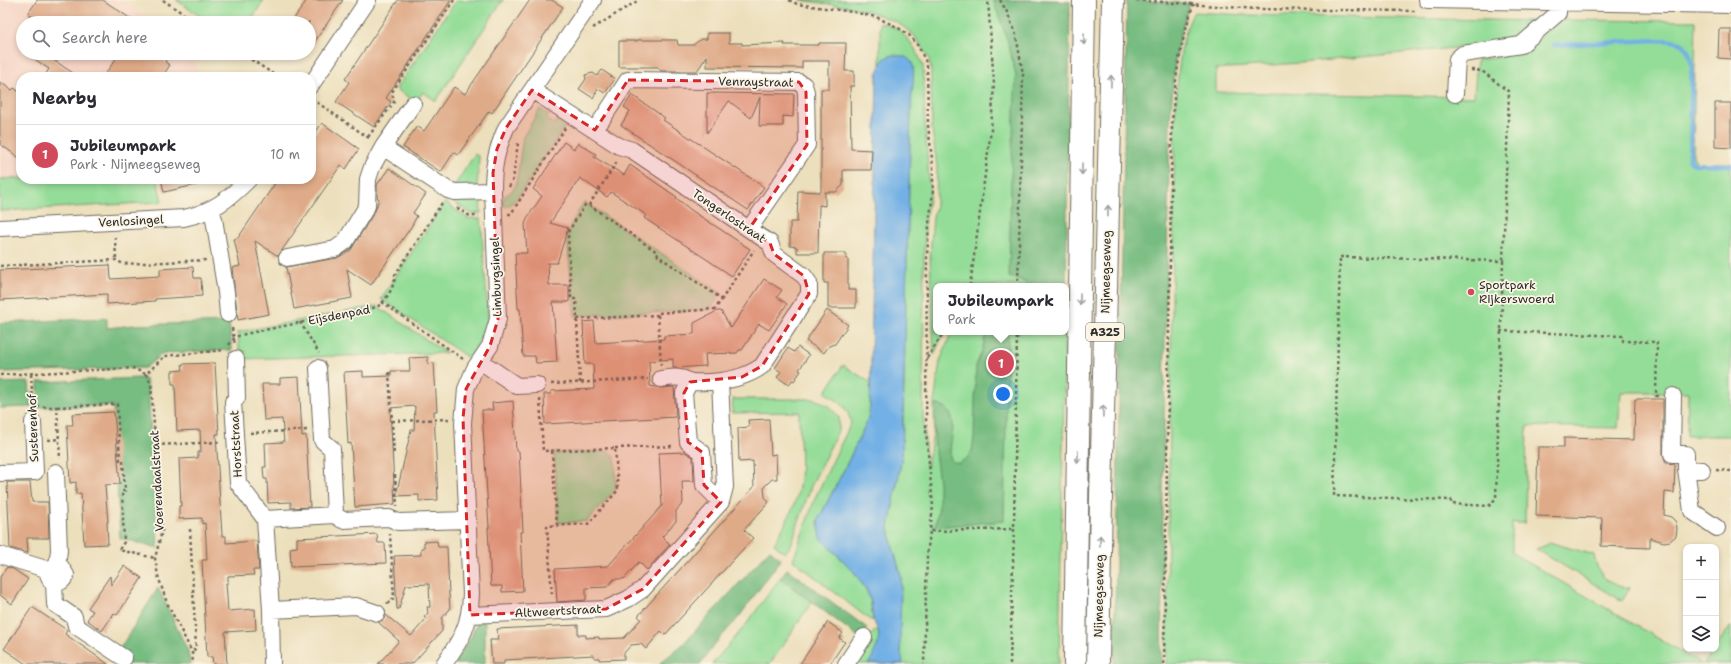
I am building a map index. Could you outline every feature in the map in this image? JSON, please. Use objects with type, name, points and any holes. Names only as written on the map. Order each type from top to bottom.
[{"type":"highway","name":"Nijmeegseweg","points":[[1075,664],[1084,0]]},
{"type":"highway","name":"Nijmeegseweg","points":[[1098,664],[1113,0]]},
{"type":"street","points":[[316,78],[368,0]]},
{"type":"street","points":[[1427,0],[1731,5]]},
{"type":"street","name":"Limburgsingel","points":[[444,664],[460,641],[470,615],[471,594],[464,418],[466,389],[478,364],[490,346],[498,319],[493,191],[493,173],[497,149],[506,128],[593,2]]},
{"type":"street","points":[[1455,94],[1457,59],[1463,54],[1521,45],[1558,13],[1555,2]]},
{"type":"street","name":"Venraystraat","points":[[595,130],[628,80],[799,82],[804,85],[806,92],[807,145],[756,234]]},
{"type":"street","name":"Tongerlostraat","points":[[532,90],[619,146],[632,150],[770,243],[774,254],[804,276],[809,284],[809,294],[762,366],[753,372],[742,377],[720,381],[690,382],[681,378],[661,379]]},
{"type":"street","points":[[287,258],[335,249],[345,242],[367,206],[368,179],[372,167],[383,147],[413,104]]},
{"type":"street","points":[[383,147],[447,195],[493,191]]},
{"type":"street","name":"Venlosingel","points":[[0,228],[184,218],[211,210],[227,199],[244,184]]},
{"type":"street","points":[[211,210],[221,260],[228,314]]},
{"type":"street","name":"Horststraat","points":[[236,359],[237,398],[233,402],[238,483],[265,519]]},
{"type":"street","points":[[478,364],[517,386],[538,385]]},
{"type":"street","points":[[318,368],[322,440],[332,449],[335,515]]},
{"type":"street","points":[[690,382],[684,394],[688,442],[702,452],[704,485],[721,502],[725,488],[720,381]]},
{"type":"street","points":[[1673,396],[1672,454],[1686,454],[1694,470],[1692,511],[1717,528]]},
{"type":"street","name":"Susterenhof","points":[[0,473],[35,472],[33,415]]},
{"type":"street","name":"Susterenhof","points":[[56,472],[59,550],[54,573],[55,604],[74,617],[76,626],[124,658]]},
{"type":"street","name":"Altweertstraat","points":[[470,615],[606,609],[628,599],[643,588],[721,502]]},
{"type":"street","points":[[272,664],[271,610],[265,519],[335,515],[342,520],[389,518],[394,525],[468,520]]},
{"type":"street","points":[[0,555],[54,573]]},
{"type":"street","points":[[271,610],[356,606],[377,613]]},
{"type":"street","points":[[846,664],[864,637]]},
{"type":"path","points":[[163,0],[187,16]]},
{"type":"path","points":[[368,137],[394,102],[392,92],[454,0]]},
{"type":"path","points":[[789,0],[797,4],[876,17],[897,27],[909,35],[924,56],[927,64],[928,125],[934,191],[929,224],[927,257],[926,431],[934,506],[927,556],[924,664]]},
{"type":"path","points":[[970,283],[993,107],[993,54],[988,0]]},
{"type":"path","points":[[1000,0],[1007,12],[1016,35],[1024,74],[1018,283]]},
{"type":"path","points":[[1136,0],[1194,4],[1183,34],[1178,62],[1172,123],[1164,664]]},
{"type":"path","points":[[252,60],[270,72]]},
{"type":"path","points":[[1457,70],[1482,70],[1509,92],[1503,261],[1500,331],[1496,498],[1489,506],[1451,504],[1451,500],[1334,496],[1340,257],[1503,261]]},
{"type":"path","points":[[316,101],[383,147]]},
{"type":"path","points":[[447,195],[470,216],[511,214],[573,116]]},
{"type":"path","points":[[580,383],[576,300],[571,300],[568,232],[585,205],[589,205],[626,148]]},
{"type":"path","name":"Eijsdenpad","points":[[235,337],[376,307],[382,302],[395,283],[395,275],[447,195]]},
{"type":"path","points":[[589,205],[657,252],[658,256],[722,299]]},
{"type":"path","points":[[115,234],[116,260]]},
{"type":"path","points":[[577,319],[658,316],[658,313],[715,309],[722,299],[756,234]]},
{"type":"path","points":[[0,266],[116,260],[123,264],[221,260]]},
{"type":"path","points":[[382,302],[478,364]]},
{"type":"path","points":[[228,314],[235,337],[236,359]]},
{"type":"path","points":[[658,316],[661,379],[538,385],[543,451],[692,445]]},
{"type":"path","points":[[300,322],[320,353],[318,368]]},
{"type":"path","points":[[1500,331],[1623,336],[1623,341],[1657,342],[1656,396],[1673,396]]},
{"type":"path","points":[[926,358],[942,335]]},
{"type":"path","points":[[1010,664],[1017,335]]},
{"type":"path","points":[[0,375],[133,368],[146,374],[165,356],[226,349],[235,337]]},
{"type":"path","points":[[389,372],[394,454]]},
{"type":"path","name":"Susterenhof","points":[[31,374],[33,415]]},
{"type":"path","name":"Voerendaalstraat","points":[[146,374],[152,384],[162,531],[155,558],[158,576],[167,603],[192,652],[193,664]]},
{"type":"path","points":[[33,415],[57,406],[117,404],[120,462],[124,462],[125,491],[122,491],[124,542],[119,550],[155,558]]},
{"type":"path","points":[[56,472],[60,468],[57,406]]},
{"type":"path","points":[[392,421],[464,418]]},
{"type":"path","points":[[156,445],[321,429]]},
{"type":"path","points":[[553,611],[547,526],[588,524],[618,490],[615,448]]},
{"type":"path","points":[[552,451],[557,525]]},
{"type":"path","points":[[377,613],[394,598],[395,475]]},
{"type":"path","name":"Voerendaalstraat","points":[[190,529],[196,648],[192,652]]},
{"type":"path","points":[[931,531],[1014,529]]},
{"type":"highlighted area","points":[[628,80],[799,82],[806,92],[807,145],[749,229],[770,243],[774,254],[804,276],[809,294],[762,366],[742,377],[690,382],[684,393],[688,442],[702,452],[704,485],[721,502],[643,589],[606,609],[470,615],[463,418],[466,389],[490,346],[498,319],[493,173],[497,149],[506,128],[532,90],[595,130]]},
{"type":"shaded area","points":[[0,0],[121,0],[144,16],[16,16],[16,60],[194,60],[197,72],[16,72],[16,181],[0,186]]},
{"type":"green space","points":[[176,0],[264,0],[254,16],[200,16]]},
{"type":"green space","points":[[456,0],[503,0],[436,101],[423,92],[416,102],[396,89]]},
{"type":"green space","points":[[799,0],[1058,0],[1057,283],[933,283],[933,330],[930,256],[933,216],[936,206],[937,167],[932,129],[931,70],[929,58],[914,35],[897,22],[871,12],[851,7]]},
{"type":"green space","points":[[993,0],[1047,0],[1070,2],[1066,283],[1025,283],[1021,280],[1009,277],[1011,175],[1016,76],[1008,42]]},
{"type":"green space","points":[[1127,0],[1189,3],[1175,62],[1170,122],[1165,338],[1161,664],[1114,664]]},
{"type":"green space","name":"Sportpark Rijkerswoerd","points":[[1194,12],[1245,15],[1541,21],[1515,42],[1300,63],[1216,69],[1216,92],[1474,97],[1477,60],[1520,54],[1559,20],[1696,21],[1693,156],[1697,163],[1731,163],[1731,436],[1687,436],[1688,392],[1621,392],[1618,428],[1527,426],[1525,523],[1512,523],[1512,553],[1702,664],[1166,664],[1175,121],[1181,50]]},
{"type":"green space","points":[[880,22],[898,29],[908,39],[923,65],[925,126],[930,195],[926,214],[924,256],[923,415],[927,468],[938,405],[934,404],[940,361],[950,335],[1065,335],[1059,664],[892,664],[900,617],[901,576],[889,527],[902,457],[913,67],[895,55],[886,58],[880,65]]},
{"type":"green space","points":[[540,109],[549,115],[546,119],[555,124],[557,120],[566,125],[517,199],[509,206],[502,206],[504,197],[512,191],[516,185],[523,137]]},
{"type":"green space","points":[[475,154],[479,157],[477,187],[453,188]]},
{"type":"green space","points":[[16,178],[16,184],[158,184],[162,202],[0,211],[0,179]]},
{"type":"green space","points":[[452,198],[480,198],[481,213],[472,214],[450,200]]},
{"type":"green space","points":[[445,202],[467,218],[481,219],[488,317],[487,326],[470,359],[381,299]]},
{"type":"green space","points":[[584,202],[721,293],[709,310],[575,316],[567,237],[570,227]]},
{"type":"green space","points":[[377,306],[446,353],[240,359],[238,332]]},
{"type":"green space","points":[[107,318],[107,328],[134,325],[229,322],[232,350],[163,353],[145,368],[0,372],[0,323]]},
{"type":"green space","points":[[933,335],[943,335],[934,355]]},
{"type":"green space","points":[[985,335],[1008,335],[1004,521],[935,527],[939,506],[939,483],[935,452],[934,404],[949,411],[952,417],[953,431],[950,455],[951,460],[959,463],[968,457],[972,451],[974,438],[976,366],[982,351]]},
{"type":"green space","points":[[843,365],[871,383],[870,407],[868,419],[818,520],[819,528],[826,543],[856,574],[868,593],[873,620],[870,620],[793,560],[815,498],[851,423],[845,408],[834,398],[825,393]]},
{"type":"green space","points":[[141,378],[146,380],[148,387],[158,548],[120,538],[113,406],[38,407],[38,382]]},
{"type":"green space","points":[[29,382],[31,407],[0,408],[0,383]]},
{"type":"green space","points":[[733,399],[813,399],[828,406],[839,418],[839,429],[811,486],[791,545],[785,553],[774,544],[793,508],[799,487],[801,466],[799,412],[732,413]]},
{"type":"green space","points":[[608,451],[615,457],[616,489],[587,521],[558,523],[554,453]]},
{"type":"green space","points":[[1549,542],[1594,555],[1598,569],[1606,579],[1616,585],[1630,588],[1622,601],[1536,549],[1547,545]]},
{"type":"green space","points":[[770,550],[781,559],[739,617],[718,640],[700,664],[659,664],[682,645]]},
{"type":"green space","points":[[787,569],[867,628],[860,638],[780,578]]},
{"type":"green space","points":[[780,578],[812,602],[770,664],[712,664],[745,626]]},
{"type":"green space","points":[[158,588],[188,651],[190,664],[127,664],[119,650]]},
{"type":"green space","points":[[478,622],[485,622],[485,664],[456,664],[455,662],[470,639]]},
{"type":"green space","points":[[1731,626],[1731,664],[1703,664],[1712,652],[1719,652],[1719,642]]},
{"type":"green space","points":[[875,630],[878,630],[879,639],[876,652],[869,664],[853,664]]},
{"type":"water","points":[[895,55],[908,59],[912,63],[914,72],[911,107],[902,457],[889,527],[901,576],[900,645],[903,664],[869,664],[878,644],[879,633],[873,619],[871,602],[867,591],[854,572],[821,538],[818,520],[868,419],[870,407],[877,76],[882,61],[887,57]]},
{"type":"building","points":[[37,0],[103,0],[127,16],[31,16],[28,14]]},
{"type":"building","points":[[307,0],[343,0],[316,40],[316,16],[296,16]]},
{"type":"building","points":[[398,0],[451,0],[386,98],[391,102],[374,127],[336,102],[349,82],[345,79]]},
{"type":"building","points":[[530,0],[552,0],[563,7],[492,113],[489,111],[458,155],[454,152],[441,172],[403,147],[417,126],[424,131],[454,87],[465,94]]},
{"type":"building","points":[[1719,29],[1731,29],[1731,59],[1718,58]]},
{"type":"building","points":[[707,33],[729,33],[729,43],[742,43],[742,45],[785,43],[784,45],[819,45],[819,43],[846,43],[845,71],[854,71],[854,86],[850,86],[851,149],[872,150],[871,170],[843,170],[843,185],[836,192],[825,192],[825,206],[819,205],[818,253],[797,253],[797,247],[790,246],[790,222],[797,222],[798,191],[821,192],[821,89],[829,89],[829,61],[802,61],[802,68],[707,67],[707,56],[697,71],[661,71],[658,67],[619,67],[619,41],[677,40],[678,45],[693,45],[701,39],[707,39]]},
{"type":"building","points":[[36,60],[56,60],[55,61],[72,72],[47,72],[49,69]]},
{"type":"building","points":[[115,60],[166,60],[165,62],[170,65],[165,72],[107,72]]},
{"type":"building","points":[[602,70],[615,79],[605,93],[598,89],[593,98],[579,89],[586,79],[585,75],[593,73],[597,76]]},
{"type":"building","points":[[0,82],[12,90],[14,88],[16,89],[16,155],[0,144]]},
{"type":"building","points":[[707,93],[794,94],[793,117],[783,116],[783,126],[759,126],[760,97],[751,118],[729,101],[707,133]]},
{"type":"building","points":[[632,95],[665,118],[663,120],[764,187],[748,210],[621,125],[630,111],[624,107]]},
{"type":"building","points":[[1715,103],[1731,103],[1731,148],[1715,147]]},
{"type":"building","points":[[322,123],[359,149],[346,169],[341,165],[278,256],[255,241],[269,314],[238,320],[232,268],[240,266],[234,239],[238,238],[275,184],[316,184],[316,132]]},
{"type":"building","points":[[564,142],[574,149],[578,143],[596,154],[594,157],[624,175],[630,165],[677,197],[676,198],[691,210],[750,249],[732,276],[644,218],[646,215],[611,192],[607,197],[580,178],[550,223],[568,228],[557,263],[548,263],[549,285],[569,285],[569,302],[553,302],[557,362],[536,363],[535,356],[523,356],[520,309],[518,309],[515,253],[527,253],[525,225],[527,218],[542,196],[533,189]]},
{"type":"building","points":[[389,168],[426,194],[413,213],[417,216],[411,227],[371,285],[347,269],[352,298],[294,309],[286,267],[337,258],[351,250],[375,211],[379,199],[377,197],[377,185]]},
{"type":"building","points":[[162,184],[200,184],[164,192]]},
{"type":"building","points":[[824,253],[846,253],[846,259],[848,259],[848,290],[856,290],[856,308],[828,308],[828,283],[824,283]]},
{"type":"building","points":[[110,265],[111,279],[160,276],[160,269],[193,267],[194,278],[201,278],[202,296],[107,304],[107,294],[0,300],[0,270]]},
{"type":"building","points":[[764,279],[782,290],[777,297],[787,304],[769,330],[759,324],[742,350],[739,350],[737,353],[705,354],[706,366],[673,368],[673,359],[649,361],[650,386],[662,388],[674,387],[676,417],[545,424],[544,394],[551,394],[551,391],[594,389],[593,364],[585,364],[583,322],[594,321],[596,343],[664,339],[664,336],[694,334],[694,323],[717,311],[721,311],[731,328]]},
{"type":"building","points":[[827,310],[848,325],[835,344],[828,347],[824,353],[806,341]]},
{"type":"building","points":[[798,347],[809,355],[799,370],[801,371],[789,385],[777,377],[781,372],[775,368],[788,348],[794,352]]},
{"type":"building","points":[[428,357],[428,364],[434,363],[437,411],[434,411],[438,500],[419,501],[419,495],[396,496],[411,430],[414,430],[415,406],[390,408],[395,504],[355,507],[351,443],[348,444],[344,372],[363,371],[363,377],[391,376],[391,371],[410,371],[409,358]]},
{"type":"building","points":[[215,363],[219,434],[216,434],[222,536],[226,536],[226,543],[257,541],[259,570],[253,570],[254,575],[228,576],[228,583],[226,583],[228,611],[255,609],[256,630],[225,632],[227,664],[213,664],[212,657],[207,657],[202,560],[207,560],[205,523],[202,524],[202,518],[179,519],[179,506],[181,506],[179,459],[198,458],[198,452],[201,452],[200,430],[177,431],[175,384],[172,384],[172,371],[183,370],[182,364]]},
{"type":"building","points":[[299,377],[302,436],[306,435],[310,507],[291,508],[291,502],[268,503],[267,479],[264,479],[263,467],[266,467],[265,443],[284,442],[282,419],[264,420],[262,384],[280,384],[280,378]]},
{"type":"building","points":[[1635,399],[1663,399],[1663,454],[1666,463],[1675,464],[1674,493],[1665,492],[1664,515],[1671,517],[1676,522],[1676,536],[1670,541],[1664,542],[1650,538],[1650,548],[1601,546],[1602,518],[1536,516],[1538,447],[1564,447],[1564,438],[1634,440]]},
{"type":"building","points":[[513,401],[516,451],[519,451],[523,532],[520,532],[523,591],[502,592],[502,586],[491,586],[482,410],[493,410],[492,403]]},
{"type":"building","points":[[114,412],[120,484],[105,485],[108,544],[84,545],[81,493],[76,494],[76,482],[70,483],[67,425],[73,425],[72,414]]},
{"type":"building","points":[[769,419],[771,455],[776,454],[777,479],[772,479],[764,487],[765,497],[769,502],[744,530],[753,538],[665,635],[661,631],[646,649],[641,644],[631,645],[624,653],[624,659],[599,660],[599,658],[594,658],[594,655],[504,660],[504,664],[492,664],[490,640],[498,640],[497,629],[578,625],[578,635],[586,635],[586,638],[624,638],[641,619],[638,616],[754,487],[753,461],[739,462],[738,428],[749,427],[748,420]]},
{"type":"building","points":[[685,452],[693,457],[694,481],[682,481],[683,503],[676,511],[676,521],[662,537],[670,544],[647,570],[639,562],[624,579],[614,579],[607,587],[586,588],[586,600],[557,602],[555,569],[608,566],[662,506],[659,453]]},
{"type":"building","points":[[7,482],[30,482],[32,502],[48,502],[49,538],[27,538],[28,553],[10,548]]},
{"type":"building","points":[[377,534],[378,543],[385,543],[386,563],[291,567],[290,548],[297,547],[297,538]]},
{"type":"building","points":[[437,541],[438,547],[447,547],[450,609],[442,618],[442,631],[412,664],[378,664],[399,641],[378,622],[383,620],[386,615],[411,636],[426,619],[424,617],[428,613],[427,607],[430,607],[429,584],[406,585],[399,609],[397,609],[394,556],[421,555],[421,548],[424,548],[424,542]]},
{"type":"building","points":[[124,566],[142,578],[117,615],[114,613],[102,631],[87,620],[93,611],[88,608],[110,576],[111,585]]},
{"type":"building","points":[[7,567],[13,569],[28,579],[12,604],[0,595],[0,577]]},
{"type":"building","points":[[32,607],[67,630],[65,634],[108,664],[26,664],[4,649]]},
{"type":"building","points":[[828,622],[843,633],[839,638],[845,642],[830,664],[800,664]]},
{"type":"waterway","points":[[1554,45],[1657,40],[1671,41],[1682,44],[1689,52],[1692,66],[1690,160],[1694,164],[1731,165]]},
{"type":"place","name":"Sportpark Rijkerswoerd","points":[[1471,292]]},
{"type":"place","name":"Jubileumpark","points":[[1001,363]]}]
